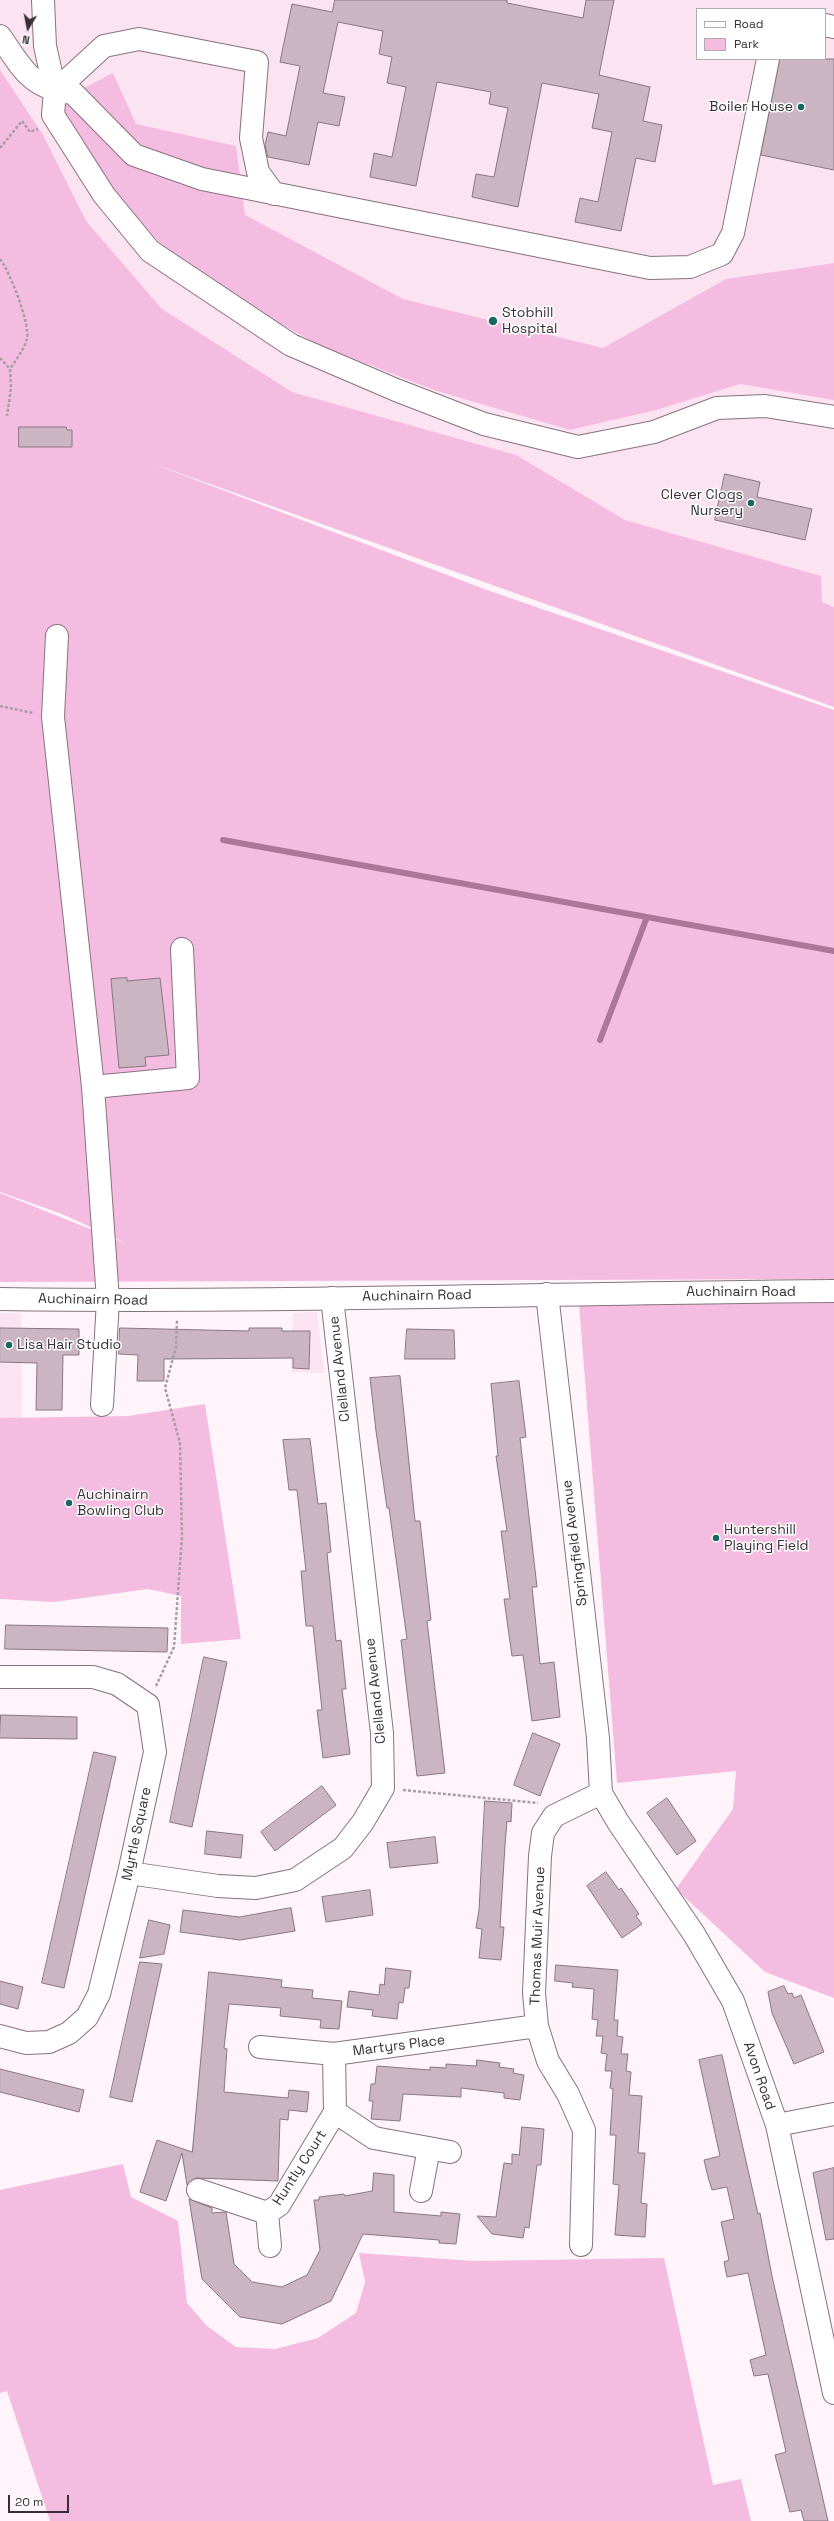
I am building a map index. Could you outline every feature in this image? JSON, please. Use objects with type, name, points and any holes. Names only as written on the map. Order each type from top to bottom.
[{"type":"street","points":[[44,0],[45,46],[55,91],[53,115],[104,195],[150,251],[291,345],[396,390],[484,424],[578,447],[654,432],[717,408],[765,406],[834,417]]},
{"type":"street","points":[[0,36],[27,76],[55,91],[73,93],[134,155],[202,179],[650,268],[690,267],[722,254],[733,233],[768,60]]},
{"type":"street","points":[[55,91],[104,46],[139,39],[257,62],[251,138],[258,172],[274,194]]},
{"type":"street","points":[[57,636],[53,717],[93,1087],[108,1300],[102,1405]]},
{"type":"street","points":[[93,1087],[188,1078],[182,949]]},
{"type":"street","name":"Auchinairn Road","points":[[0,1299],[177,1300],[834,1291]]},
{"type":"street","name":"Springfield Avenue","points":[[547,1294],[598,1738],[601,1793]]},
{"type":"street","name":"Clelland Avenue","points":[[332,1298],[382,1733],[383,1788]]},
{"type":"street","points":[[0,1677],[93,1677],[117,1684],[148,1705]]},
{"type":"street","name":"Myrtle Square","points":[[0,2036],[26,2043],[49,2042],[69,2033],[87,2016],[99,1994],[129,1873],[155,1752],[148,1705]]},
{"type":"street","points":[[129,1873],[218,1886],[256,1888],[295,1880],[343,1848],[363,1822],[383,1788]]},
{"type":"street","name":"Thomas Muir Avenue","points":[[581,2245],[584,2130],[568,2094],[548,2061],[537,2026],[534,1993],[540,1856],[543,1833],[554,1816],[601,1793]]},
{"type":"street","name":"Avon Road","points":[[601,1793],[618,1822],[694,1934],[732,2001],[776,2125],[834,2393]]},
{"type":"street","name":"Martyrs Place","points":[[260,2047],[334,2054],[537,2026]]},
{"type":"street","points":[[334,2054],[335,2112],[374,2138],[450,2152]]},
{"type":"street","name":"Huntly Court","points":[[270,2246],[267,2213],[279,2205],[335,2112]]},
{"type":"street","points":[[776,2125],[834,2114]]},
{"type":"street","points":[[421,2191],[429,2148]]},
{"type":"street","points":[[198,2190],[267,2213]]},
{"type":"path","points":[[0,148],[22,120]]},
{"type":"path","points":[[0,259],[7,268],[20,300],[27,339],[10,369],[11,388],[7,416]]},
{"type":"path","points":[[0,358],[10,369]]},
{"type":"path","points":[[0,706],[53,717]]},
{"type":"path","points":[[148,1705],[174,1647],[182,1537],[180,1443],[165,1388],[176,1346],[177,1300]]},
{"type":"path","points":[[383,1788],[541,1803]]},
{"type":"shaded area","name":"Stobhill Hospital","points":[[0,0],[834,0],[834,615],[249,391],[56,251],[0,149]]},
{"type":"shaded area","points":[[317,1312],[324,1373],[291,1372],[293,1313]]},
{"type":"shaded area","points":[[0,1313],[21,1313],[22,1418],[0,1418]]},
{"type":"green space","points":[[0,70],[43,135],[86,221],[162,309],[292,392],[516,455],[625,520],[821,576],[822,602],[834,607],[834,707],[151,463],[487,590],[834,710],[834,1279],[0,1282],[0,1193],[128,1244],[62,1214],[0,1192]]},
{"type":"green space","points":[[113,73],[136,124],[236,146],[245,215],[403,299],[603,348],[726,279],[834,263],[834,400],[740,384],[656,410],[570,430],[437,391],[321,346],[235,299],[164,248],[119,197],[70,131],[60,100]]},
{"type":"green space","name":"Huntershill Playing Field","points":[[834,1303],[834,1998],[765,1972],[676,1889],[733,1809],[736,1771],[617,1783],[579,1304]]},
{"type":"green space","points":[[205,1404],[241,1639],[181,1644],[181,1596],[148,1589],[54,1602],[0,1599],[0,1418],[128,1416]]},
{"type":"green space","points":[[123,2164],[131,2197],[178,2221],[187,2303],[207,2326],[236,2347],[275,2349],[318,2338],[356,2313],[365,2282],[359,2253],[474,2261],[664,2258],[713,2485],[741,2479],[751,2521],[50,2521],[7,2391],[0,2393],[0,2190]]},
{"type":"building","points":[[335,0],[507,0],[507,3],[583,18],[586,0],[614,0],[599,75],[650,87],[643,121],[662,125],[655,162],[636,158],[621,231],[575,222],[580,198],[598,202],[612,132],[592,128],[599,94],[542,83],[518,207],[472,197],[476,174],[494,177],[508,108],[489,104],[491,92],[437,82],[416,186],[370,177],[374,153],[392,157],[406,87],[387,83],[392,57],[379,54],[383,31],[338,22],[323,93],[345,97],[339,126],[318,122],[309,165],[268,157],[265,145],[268,132],[286,136],[300,66],[280,62],[292,4],[332,12]]},
{"type":"building","name":"Boiler House","points":[[834,59],[834,170],[761,155],[780,60]]},
{"type":"building","points":[[19,427],[66,427],[67,430],[72,430],[72,447],[19,447]]},
{"type":"building","name":"Clever Clogs Nursery","points":[[725,474],[760,482],[757,497],[812,509],[805,540],[715,520]]},
{"type":"building","points":[[127,978],[127,981],[160,978],[169,1055],[145,1057],[146,1066],[119,1068],[111,979]]},
{"type":"building","points":[[0,1328],[79,1329],[79,1355],[63,1355],[62,1410],[36,1410],[37,1363],[0,1362]]},
{"type":"building","points":[[120,1328],[249,1331],[249,1328],[282,1328],[282,1331],[310,1331],[309,1369],[293,1368],[293,1358],[164,1359],[164,1381],[137,1381],[138,1355],[119,1354]]},
{"type":"building","points":[[407,1329],[454,1330],[455,1359],[405,1359]]},
{"type":"building","points":[[400,1376],[415,1521],[420,1521],[431,1620],[427,1621],[445,1773],[417,1776],[401,1640],[407,1639],[389,1508],[387,1508],[376,1431],[370,1378]]},
{"type":"building","points":[[519,1381],[526,1437],[520,1438],[537,1587],[532,1587],[540,1664],[554,1662],[560,1717],[532,1721],[523,1655],[512,1656],[504,1599],[510,1599],[501,1531],[507,1531],[496,1456],[498,1456],[491,1384]]},
{"type":"building","points":[[310,1439],[318,1504],[326,1503],[331,1552],[327,1553],[336,1641],[341,1640],[346,1689],[342,1689],[350,1754],[323,1758],[317,1710],[322,1710],[313,1626],[306,1626],[301,1571],[306,1571],[297,1490],[289,1490],[283,1440]]},
{"type":"building","points":[[6,1625],[168,1628],[167,1652],[5,1649]]},
{"type":"building","points":[[204,1657],[227,1662],[192,1827],[170,1822]]},
{"type":"building","points":[[1,1715],[77,1717],[77,1739],[0,1738]]},
{"type":"building","points":[[533,1733],[560,1744],[540,1796],[514,1785]]},
{"type":"building","points":[[94,1752],[116,1757],[64,1988],[42,1983]]},
{"type":"building","points":[[322,1786],[336,1805],[275,1851],[261,1832]]},
{"type":"building","points":[[667,1798],[696,1841],[677,1855],[647,1813]]},
{"type":"building","points":[[485,1801],[512,1803],[511,1822],[507,1821],[505,1845],[500,1927],[504,1927],[501,1960],[479,1958],[482,1929],[476,1928],[479,1910]]},
{"type":"building","points":[[207,1831],[243,1835],[241,1858],[205,1854]]},
{"type":"building","points":[[435,1837],[438,1863],[390,1868],[387,1843]]},
{"type":"building","points":[[606,1872],[619,1890],[621,1888],[639,1914],[636,1916],[642,1924],[622,1938],[587,1886]]},
{"type":"building","points":[[370,1890],[373,1915],[326,1922],[322,1897]]},
{"type":"building","points":[[291,1908],[295,1931],[240,1940],[180,1932],[183,1910],[239,1917]]},
{"type":"building","points":[[149,1920],[170,1925],[164,1954],[140,1958]]},
{"type":"building","points":[[140,1962],[162,1964],[132,2102],[110,2097]]},
{"type":"building","points":[[556,1965],[618,1970],[614,2020],[618,2020],[617,2036],[623,2037],[621,2054],[628,2054],[626,2071],[631,2072],[629,2095],[642,2096],[638,2153],[645,2153],[641,2203],[647,2204],[645,2237],[615,2235],[619,2185],[613,2184],[616,2135],[610,2135],[613,2089],[610,2088],[612,2071],[605,2071],[607,2054],[601,2053],[603,2036],[596,2036],[598,2020],[592,2019],[594,1989],[572,1987],[573,1983],[555,1981]]},
{"type":"building","points":[[386,1968],[411,1971],[409,1988],[405,1988],[403,2003],[399,2002],[397,2019],[372,2016],[373,2010],[347,2007],[349,1991],[379,1995],[380,1984],[384,1985]]},
{"type":"building","points":[[209,1972],[282,1980],[281,1987],[313,1990],[312,1998],[342,2001],[339,2029],[320,2028],[321,2020],[280,2016],[281,2008],[229,2004],[224,2048],[227,2049],[224,2092],[288,2098],[289,2090],[309,2092],[307,2112],[289,2110],[288,2120],[280,2119],[278,2181],[196,2178],[187,2185],[182,2153],[166,2201],[140,2192],[157,2140],[192,2152]]},
{"type":"building","points":[[0,1981],[23,1987],[18,2009],[0,2004]]},
{"type":"building","points":[[784,1986],[788,1994],[792,1993],[794,1998],[801,1995],[824,2052],[794,2064],[772,2013],[768,1992]]},
{"type":"building","points":[[722,2055],[758,2214],[760,2213],[772,2276],[828,2521],[804,2521],[801,2510],[790,2512],[775,2455],[786,2452],[768,2374],[754,2376],[750,2360],[766,2355],[748,2273],[727,2277],[724,2262],[729,2260],[721,2222],[734,2219],[727,2187],[712,2190],[704,2160],[720,2156],[699,2060]]},
{"type":"building","points":[[477,2060],[500,2063],[499,2067],[514,2069],[513,2073],[524,2075],[520,2100],[504,2098],[504,2093],[461,2088],[461,2097],[403,2094],[400,2121],[371,2119],[373,2101],[369,2101],[371,2084],[375,2084],[377,2066],[430,2070],[430,2067],[446,2068],[446,2064],[476,2066]]},
{"type":"building","points":[[0,2069],[84,2090],[79,2112],[0,2092]]},
{"type":"building","points":[[522,2127],[544,2129],[541,2165],[537,2165],[529,2228],[525,2227],[523,2238],[492,2234],[477,2216],[496,2217],[504,2163],[512,2164],[512,2154],[519,2155]]},
{"type":"building","points":[[834,2168],[834,2239],[826,2240],[813,2173]]},
{"type":"building","points":[[374,2173],[394,2175],[394,2212],[441,2216],[441,2212],[460,2214],[456,2244],[439,2243],[439,2240],[363,2234],[331,2301],[282,2324],[240,2317],[202,2279],[189,2199],[212,2208],[212,2213],[226,2212],[234,2264],[252,2282],[282,2287],[307,2275],[320,2250],[314,2200],[319,2200],[319,2197],[344,2194],[345,2196],[372,2191]]},
{"type":"waterway","points":[[223,840],[834,951]]},
{"type":"waterway","points":[[600,1040],[647,917]]},
{"type":"place","name":"Boiler House","points":[[801,107]]},
{"type":"place","name":"Stobhill Hospital","points":[[493,321]]},
{"type":"place","name":"Clever Clogs Nursery","points":[[751,503]]},
{"type":"place","name":"Lisa Hair Studio","points":[[9,1345]]},
{"type":"place","name":"Auchinairn Bowling Club","points":[[69,1503]]},
{"type":"place","name":"Huntershill Playing Field","points":[[716,1538]]}]
